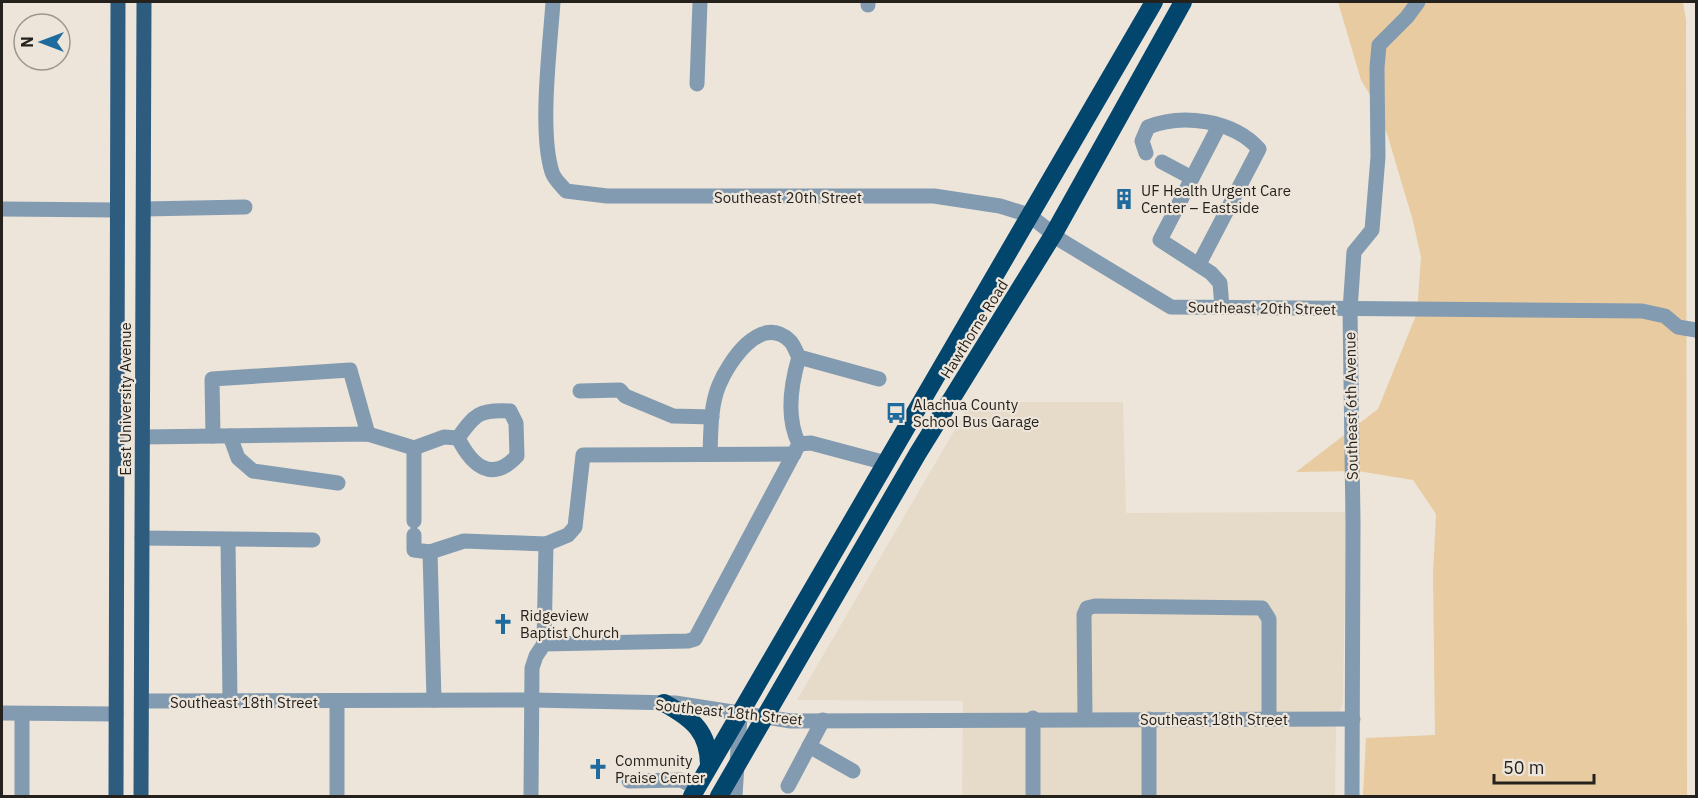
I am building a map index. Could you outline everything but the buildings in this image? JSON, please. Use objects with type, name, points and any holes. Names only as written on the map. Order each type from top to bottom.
[{"type":"highway","name":"Hawthorne Road","points":[[694,792],[1154,2]]},
{"type":"highway","name":"Hawthorne Road","points":[[719,796],[918,453],[1053,235],[1183,2]]},
{"type":"highway","points":[[664,703],[683,714],[697,727],[707,742],[709,766]]},
{"type":"main road","name":"East University Avenue","points":[[116,796],[118,2]]},
{"type":"main road","name":"East University Avenue","points":[[141,796],[144,2]]},
{"type":"main road","points":[[117,210],[144,209]]},
{"type":"main road","points":[[118,439],[143,437]]},
{"type":"main road","points":[[116,714],[141,701]]},
{"type":"street","name":"Southeast 20th Street","points":[[553,2],[547,95],[549,153],[553,175],[565,190],[607,196],[934,196],[1000,206],[1029,215],[1053,235],[1171,307],[1642,311],[1665,316],[1678,327],[1696,330]]},
{"type":"street","points":[[697,84],[700,2]]},
{"type":"street","name":"Southeast 6th Avenue","points":[[1352,796],[1350,310],[1354,252],[1372,230],[1378,157],[1379,45],[1418,2]]},
{"type":"street","points":[[1146,153],[1142,141],[1148,127],[1163,121],[1191,119],[1219,126],[1251,140],[1259,149],[1199,264]]},
{"type":"street","points":[[1219,126],[1160,240],[1199,264],[1220,283],[1222,307]]},
{"type":"street","points":[[1162,162],[1192,178]]},
{"type":"street","points":[[144,209],[245,207]]},
{"type":"street","points":[[2,209],[117,210]]},
{"type":"street","points":[[544,644],[695,639],[797,449],[792,429],[794,374],[799,357],[790,340],[776,334],[763,334],[750,341],[729,365],[718,386],[712,417],[710,454]]},
{"type":"street","points":[[799,357],[879,379]]},
{"type":"street","points":[[213,436],[212,379],[350,370],[368,434]]},
{"type":"street","points":[[580,391],[620,390],[625,396],[673,416],[712,417]]},
{"type":"street","points":[[483,411],[510,411],[516,423],[517,456],[507,467],[493,471],[478,465],[466,455],[458,438],[473,417],[483,411]]},
{"type":"street","points":[[143,437],[368,434],[414,448],[444,437],[458,438]]},
{"type":"street","points":[[230,436],[238,458],[253,471],[338,483]]},
{"type":"street","points":[[414,448],[414,550],[430,552],[465,541],[546,544],[568,535],[574,527],[583,455],[710,454],[797,449],[811,443],[886,463]]},
{"type":"street","points":[[142,538],[313,540]]},
{"type":"street","points":[[228,540],[230,702]]},
{"type":"street","points":[[531,796],[532,668],[544,644],[546,544]]},
{"type":"street","points":[[430,552],[434,700]]},
{"type":"street","points":[[1085,718],[1084,612],[1091,607],[1118,606],[1262,608],[1269,619],[1269,719]]},
{"type":"street","name":"Southeast 18th Street","points":[[141,701],[531,700],[664,703],[687,704],[764,718],[823,720],[1353,719]]},
{"type":"street","points":[[336,701],[337,796]]},
{"type":"street","points":[[2,713],[116,714]]},
{"type":"street","points":[[22,714],[22,796]]},
{"type":"street","points":[[735,796],[740,714]]},
{"type":"street","points":[[1033,718],[1033,796]]},
{"type":"street","points":[[1149,719],[1149,796]]},
{"type":"street","points":[[788,786],[823,720]]},
{"type":"street","points":[[809,746],[853,771]]},
{"type":"street","points":[[629,781],[681,780],[694,792]]},
{"type":"shaded area","points":[[1338,2],[1683,2],[1686,20],[1687,796],[1363,796],[1366,738],[1435,735],[1433,574],[1436,514],[1413,480],[1358,471],[1296,472],[1378,409],[1417,313],[1421,257],[1413,221],[1388,137],[1375,103],[1361,80]]},
{"type":"shaded area","points":[[971,402],[1123,402],[1126,513],[1346,512],[1343,701],[1336,726],[1335,796],[962,796],[963,701],[797,700]]},
{"type":"place","name":"UF Health Urgent Care Center – Eastside","points":[[1124,199]]},
{"type":"place","name":"Alachua County School Bus Garage","points":[[896,413]]},
{"type":"place","name":"Ridgeview Baptist Church","points":[[503,624]]},
{"type":"place","name":"Community Praise Center","points":[[598,769]]}]
